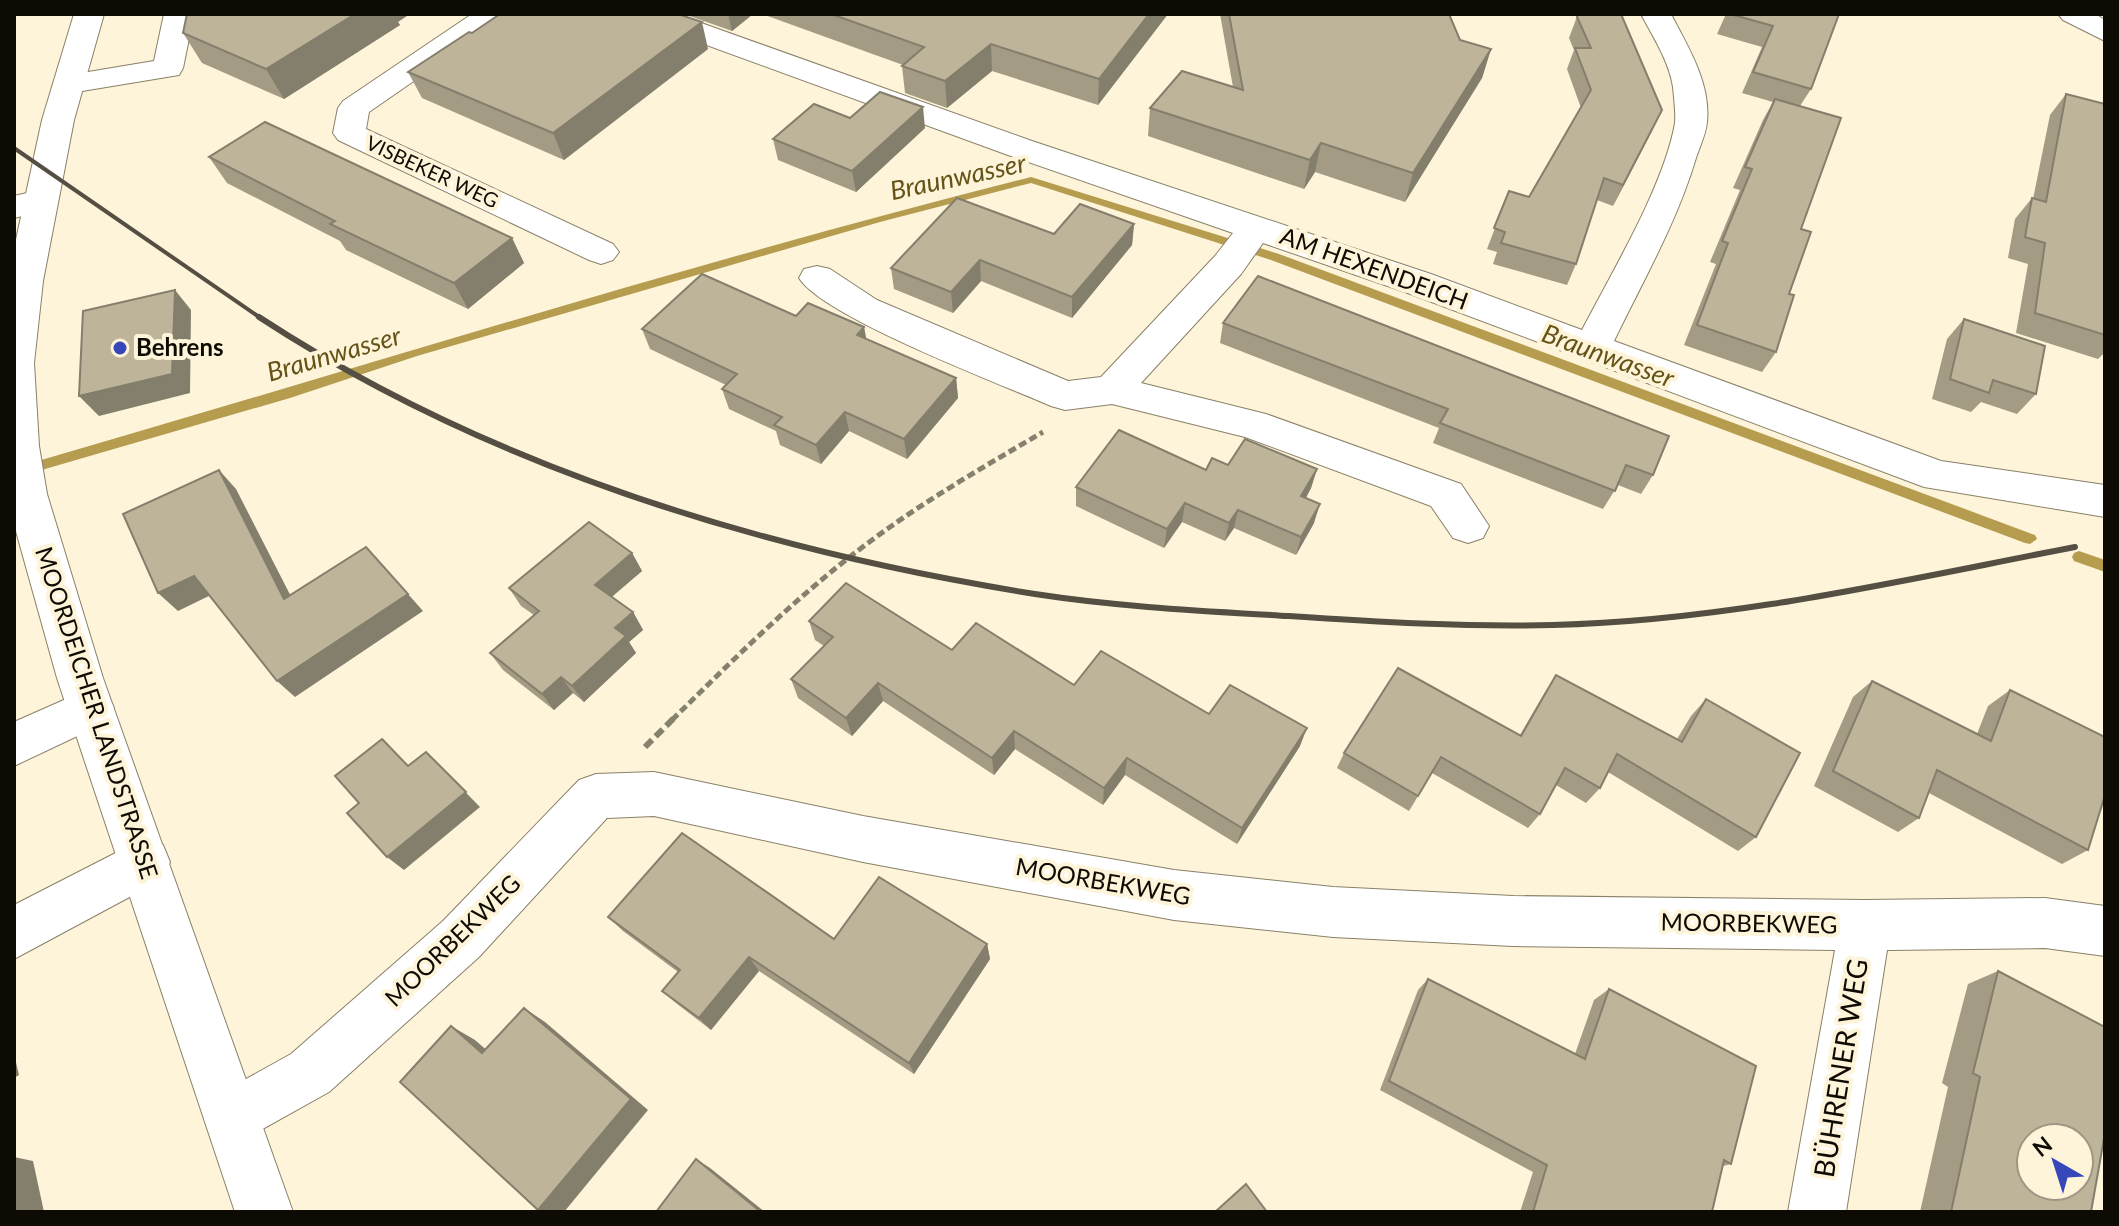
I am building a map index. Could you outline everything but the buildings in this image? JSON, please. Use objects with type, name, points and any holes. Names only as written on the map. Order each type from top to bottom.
[{"type":"street","name":"MOORDEICHER LANDSTRASSE","points":[[89,14],[70,84],[27,204],[25,281],[15,363],[17,432],[26,494],[54,596],[91,708],[264,1212]]},
{"type":"street","points":[[70,84],[168,68],[179,14]]},
{"type":"street","name":"VISBEKER WEG","points":[[492,14],[354,108],[349,133],[601,252]]},
{"type":"street","name":"AM HEXENDEICH","points":[[648,14],[1020,148],[1418,283],[1938,476],[2105,501]]},
{"type":"street","points":[[1591,349],[1652,228],[1676,170],[1691,122],[1688,85],[1680,60],[1656,14]]},
{"type":"street","points":[[2073,14],[2105,32]]},
{"type":"street","points":[[1112,390],[1228,265],[1256,227]]},
{"type":"street","points":[[817,278],[864,309],[1065,396],[1112,390],[1252,424],[1446,495],[1468,526]]},
{"type":"street","points":[[14,745],[91,708]]},
{"type":"street","name":"MOORBEKWEG","points":[[232,1118],[310,1073],[461,939],[596,796],[654,794],[863,839],[1174,895],[1301,909],[1513,921],[1865,925],[2045,923],[2105,931]]},
{"type":"street","points":[[14,933],[145,862]]},
{"type":"street","name":"BÜHRENER WEG","points":[[1817,1212],[1865,925]]},
{"type":"path","points":[[596,796],[739,653],[848,557],[911,512],[1047,430]]},
{"type":"waterway","name":"Braunwasser","points":[[14,473],[878,219],[1031,180],[1275,257],[2030,539]]},
{"type":"waterway","name":"Braunwasser","points":[[2079,557],[2105,566]]},
{"type":"railway","points":[[14,148],[260,317]]},
{"type":"railway","points":[[260,317],[348,370],[440,418],[535,460],[632,496],[832,554],[1035,594],[1194,610],[1421,624],[1553,625],[1685,616],[1750,607],[2075,547]]},
{"type":"place","name":"Behrens","points":[[120,348]]}]
